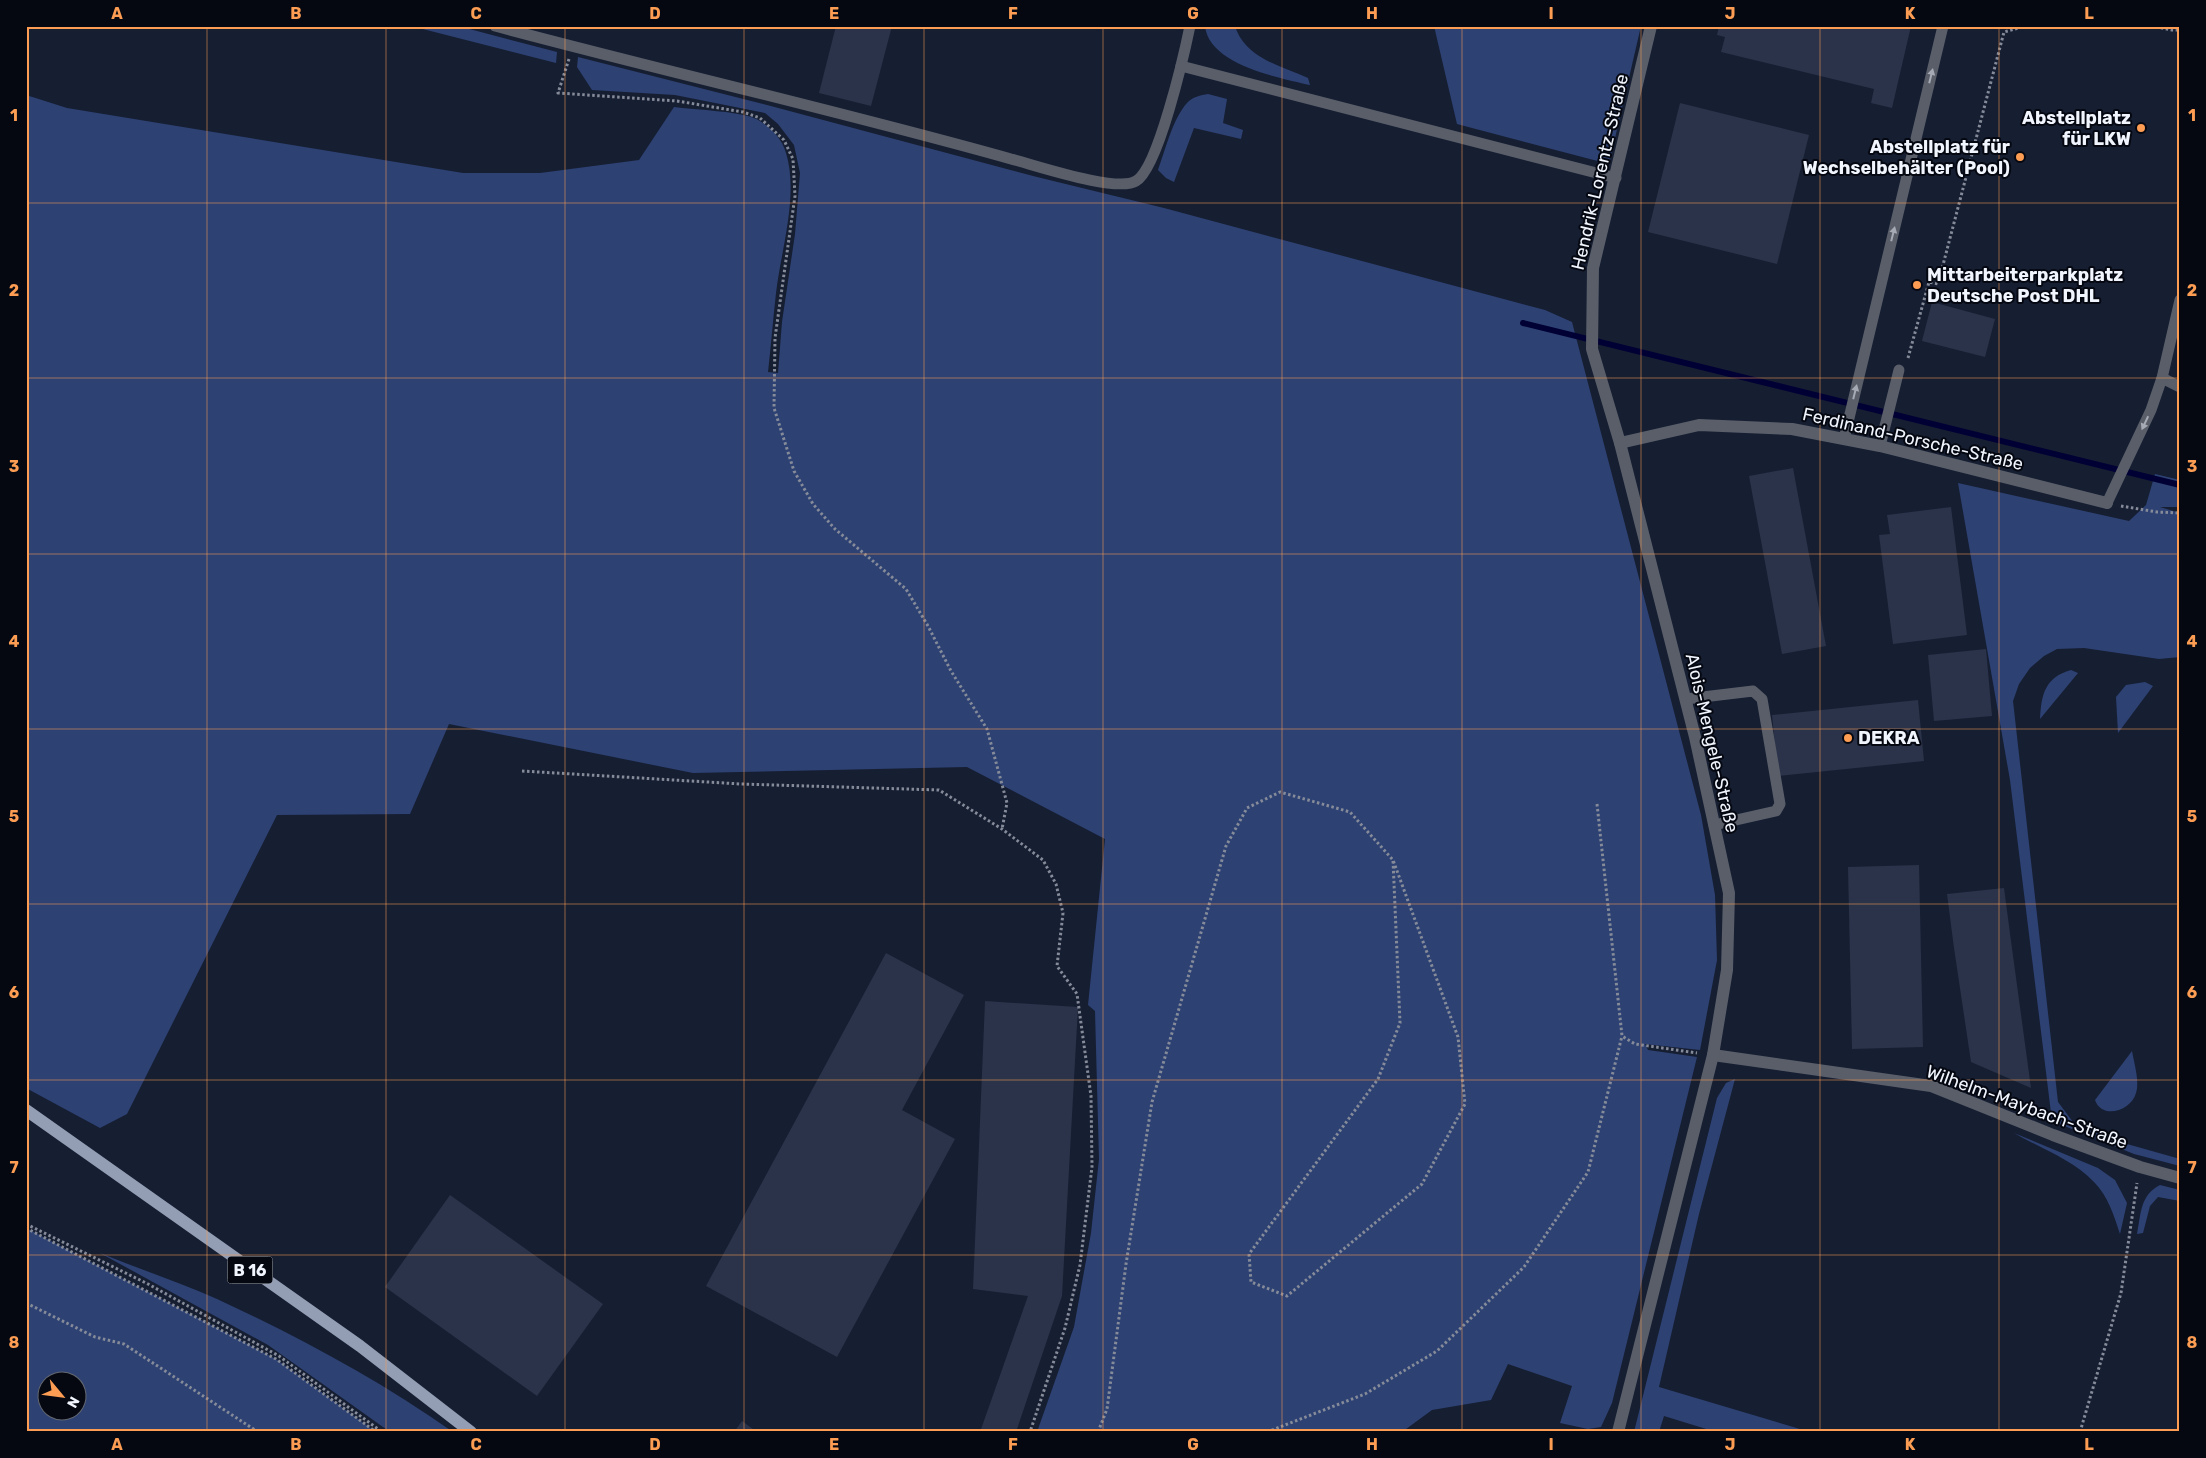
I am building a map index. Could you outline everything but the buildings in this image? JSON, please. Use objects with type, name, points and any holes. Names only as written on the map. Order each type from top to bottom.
[{"type":"main road","name":"B 16","points":[[26,1110],[360,1346],[471,1432]]},
{"type":"street","name":"Hendrik-Lorentz-Straße","points":[[1620,443],[1592,349],[1593,268],[1651,26]]},
{"type":"street","name":"Ferdinand-Porsche-Straße","points":[[1620,443],[1699,425],[1792,429],[1880,446],[2107,503]]},
{"type":"street","name":"Alois-Mengele-Straße","points":[[1618,1432],[1713,1055],[1726,970],[1729,893],[1686,699],[1620,443]]},
{"type":"street","name":"Wilhelm-Maybach-Straße","points":[[1713,1055],[1932,1086],[2052,1135],[2140,1167],[2180,1178]]},
{"type":"lane","points":[[495,26],[953,143],[1084,179],[1119,184],[1134,183],[1144,176],[1153,157],[1181,66],[1190,26]]},
{"type":"lane","points":[[1844,439],[1943,26]]},
{"type":"lane","points":[[1181,66],[1616,178]]},
{"type":"lane","points":[[2107,503],[2151,410],[2162,378],[2180,300]]},
{"type":"lane","points":[[1880,446],[1899,370]]},
{"type":"lane","points":[[2162,378],[2180,387]]},
{"type":"lane","points":[[1686,699],[1753,691],[1762,699],[1780,804],[1776,811],[1714,825]]},
{"type":"path","points":[[1899,370],[1911,354],[1929,282],[1938,284],[2004,32],[2026,26]]},
{"type":"path","points":[[2151,26],[2180,30]]},
{"type":"path","points":[[573,47],[558,93],[677,101],[743,112],[760,118],[784,140],[793,159],[795,196],[775,338],[774,408],[780,427],[794,471],[813,504],[836,529],[906,589],[951,671],[986,729],[1007,803],[1002,829]]},
{"type":"path","points":[[2107,503],[2157,512],[2180,513]]},
{"type":"path","points":[[522,771],[741,784],[939,790],[1002,829],[1043,860],[1056,884],[1063,913],[1057,966],[1077,994],[1091,1096],[1092,1167],[1080,1265],[1065,1328],[1030,1432]]},
{"type":"path","points":[[1098,1432],[1107,1409],[1126,1264],[1152,1102],[1226,846],[1247,808],[1280,792],[1350,812],[1392,860],[1458,1037],[1465,1104],[1422,1184],[1287,1296],[1251,1282],[1249,1254],[1378,1079],[1400,1023],[1392,860]]},
{"type":"path","points":[[1267,1432],[1365,1394],[1437,1351],[1524,1267],[1588,1172],[1622,1036],[1597,804]]},
{"type":"path","points":[[1622,1036],[1635,1044],[1653,1048],[1713,1055]]},
{"type":"path","points":[[2080,1432],[2121,1293],[2140,1167]]},
{"type":"path","points":[[26,1224],[139,1280],[279,1356],[382,1432]]},
{"type":"path","points":[[26,1228],[276,1359],[376,1432]]},
{"type":"path","points":[[26,1303],[95,1337],[124,1344],[258,1432]]},
{"type":"shaded area","points":[[411,26],[458,26],[557,52],[556,63]]},
{"type":"shaded area","points":[[1205,26],[1235,26],[1240,37],[1255,53],[1276,65],[1308,78],[1310,85],[1265,74],[1232,60],[1219,51],[1209,39]]},
{"type":"shaded area","points":[[1434,26],[1641,26],[1609,164],[1457,124]]},
{"type":"shaded area","points":[[578,57],[1037,177],[1164,208],[1545,310],[1572,322],[1701,815],[1715,895],[1717,960],[1700,1050],[1645,1044],[1648,1050],[1697,1057],[1612,1403],[1601,1427],[1588,1429],[1560,1423],[1572,1386],[1508,1364],[1491,1400],[1432,1410],[1402,1432],[1037,1432],[1074,1327],[1091,1233],[1099,1159],[1095,1011],[1088,1005],[1105,839],[967,767],[693,773],[449,724],[410,814],[277,815],[127,1114],[100,1128],[26,1088],[26,95],[67,108],[463,173],[540,173],[639,160],[674,107],[732,113],[753,118],[769,127],[779,139],[786,153],[790,169],[791,187],[788,223],[776,293],[768,372],[778,373],[782,322],[795,234],[800,173],[794,145],[778,124],[765,113],[675,95],[592,90],[577,67]]},
{"type":"shaded area","points":[[1208,94],[1227,99],[1223,123],[1243,130],[1241,139],[1194,128],[1174,182],[1166,178],[1158,170],[1170,135],[1182,109],[1187,103],[1194,98]]},
{"type":"shaded area","points":[[2155,474],[2180,480],[2180,507],[2160,507],[2180,513],[2180,657],[2159,659],[2084,648],[2057,649],[2044,656],[2030,668],[2019,684],[2013,701],[2058,1102],[2073,1122],[2113,1140],[2180,1159],[2180,1166],[2134,1154],[2052,1121],[2010,780],[1958,483],[2129,521],[2146,505]]},
{"type":"shaded area","points":[[2071,670],[2078,673],[2040,719],[2043,695],[2046,688],[2055,677]]},
{"type":"shaded area","points":[[2145,682],[2153,686],[2118,733],[2116,697],[2126,685]]},
{"type":"shaded area","points":[[2132,1051],[2136,1072],[2136,1093],[2133,1099],[2123,1108],[2116,1111],[2104,1110],[2095,1100]]},
{"type":"shaded area","points":[[1735,1079],[1699,1214],[1659,1387],[1810,1432],[1716,1432],[1664,1416],[1659,1432],[1634,1432],[1717,1098],[1726,1083]]},
{"type":"shaded area","points":[[2014,1133],[2098,1168],[2115,1180],[2127,1203],[2120,1234],[2107,1200],[2086,1174]]},
{"type":"shaded area","points":[[2160,1185],[2180,1190],[2180,1201],[2158,1197],[2150,1206],[2143,1233],[2137,1234],[2142,1206],[2153,1189]]},
{"type":"shaded area","points":[[26,1228],[276,1359],[376,1432],[26,1432]]},
{"type":"shaded area","points":[[100,1253],[203,1293],[248,1313],[338,1360],[453,1432],[390,1432],[268,1345]]},
{"type":"waterway","points":[[1523,323],[2180,485]]},
{"type":"place","name":"Abstellplatz für LKW","points":[[2141,128]]},
{"type":"place","name":"Abstellplatz für Wechselbehälter (Pool)","points":[[2020,157]]},
{"type":"place","name":"Mittarbeiterparkplatz Deutsche Post DHL","points":[[1917,285]]},
{"type":"place","name":"DEKRA","points":[[1848,738]]}]
